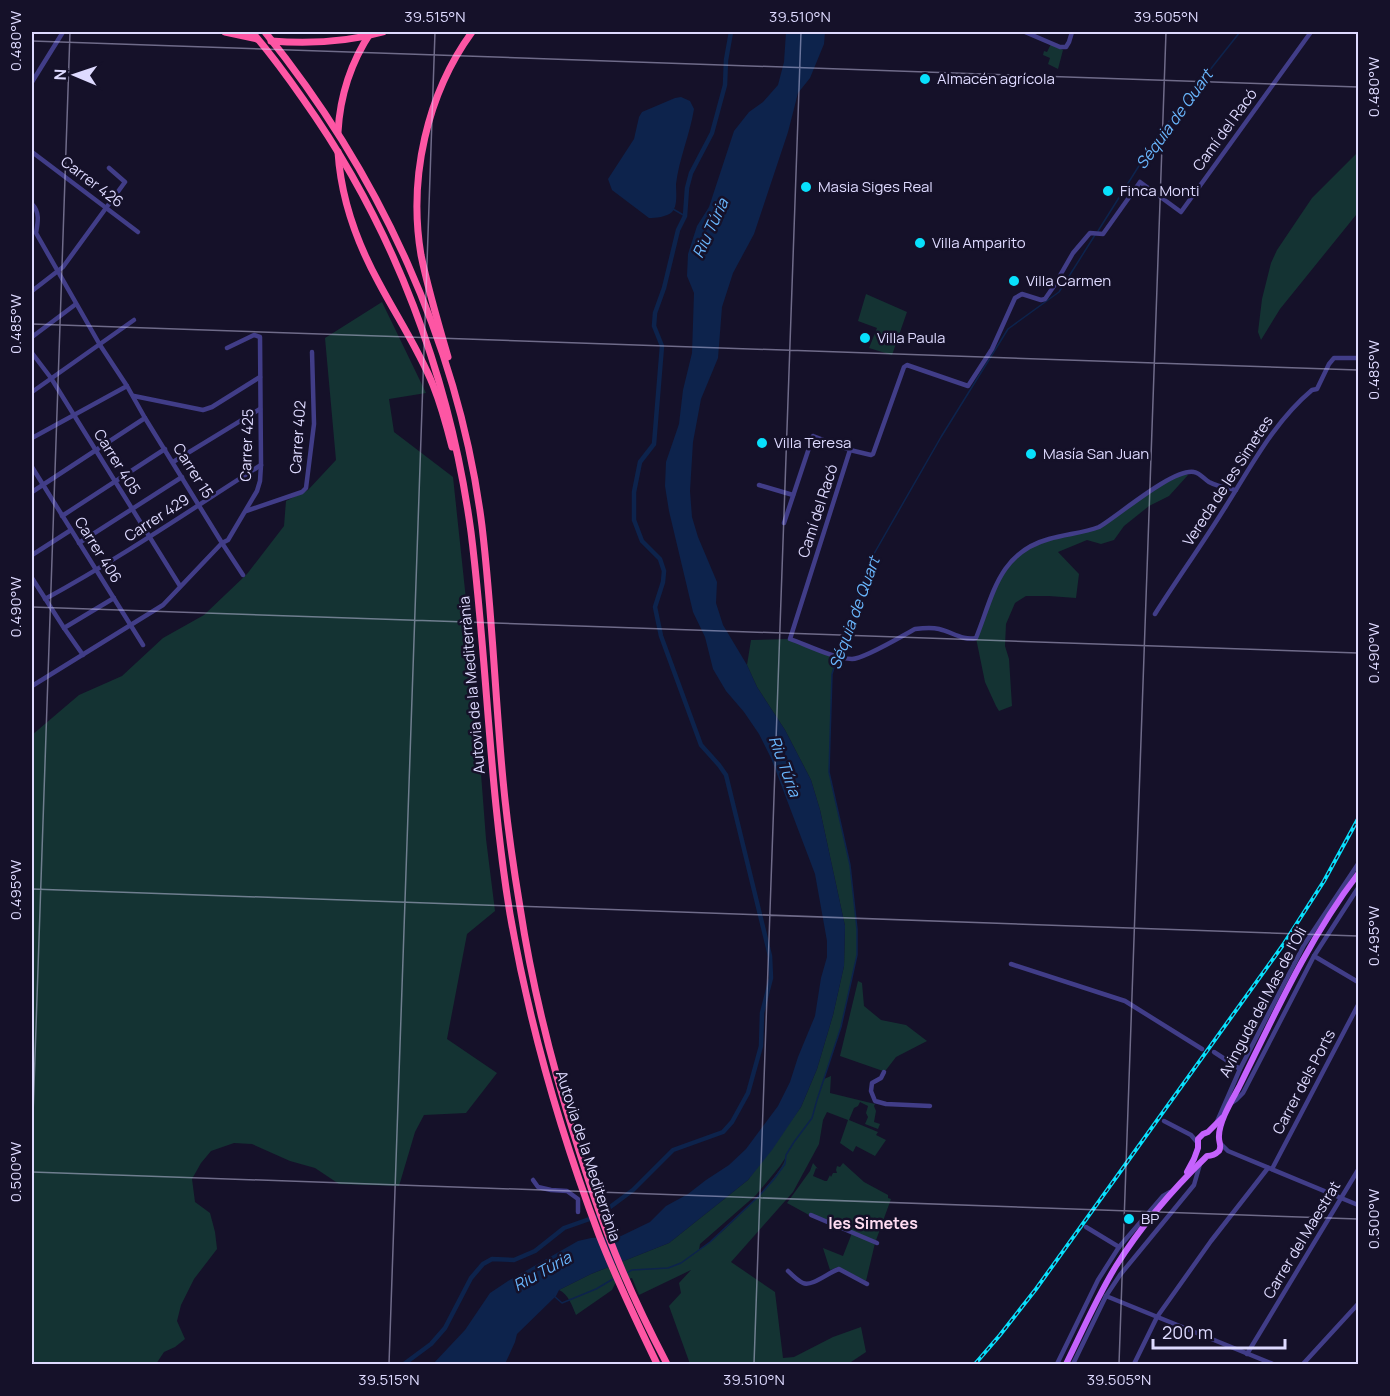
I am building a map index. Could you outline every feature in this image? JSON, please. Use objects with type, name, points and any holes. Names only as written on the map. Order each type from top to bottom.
[{"type":"highway","points":[[225,32],[262,40],[297,43],[352,39],[382,32]]},
{"type":"highway","name":"Autovia de la Mediterrània","points":[[252,32],[282,69],[345,162],[406,285],[435,366],[453,430],[464,486],[476,570],[493,782],[510,913],[522,974],[539,1049],[557,1111],[629,1286],[657,1365]]},
{"type":"highway","name":"Autovia de la Mediterrània","points":[[265,32],[326,114],[353,157],[393,231],[415,282],[449,374],[464,427],[481,524],[503,781],[520,911],[549,1047],[583,1177]]},
{"type":"highway","points":[[371,32],[360,49],[350,72],[341,104],[338,120],[341,181],[350,218],[365,257],[433,384],[448,432],[459,481],[464,486]]},
{"type":"highway","points":[[449,374],[450,364],[421,254],[417,197],[421,156],[434,106],[446,76],[472,32]]},
{"type":"highway","name":"Autovia de la Mediterrània","points":[[645,1329],[667,1365]]},
{"type":"main road","points":[[1184,1178],[1194,1159],[1198,1142],[1223,1117],[1308,952],[1359,874]]},
{"type":"main road","points":[[1066,1365],[1094,1307],[1131,1243],[1184,1178],[1206,1156],[1218,1152],[1223,1117]]},
{"type":"main road","points":[[1208,1132],[1214,1133],[1220,1141]]},
{"type":"main road","points":[[1198,1142],[1200,1152],[1206,1156]]},
{"type":"street","points":[[32,82],[61,32]]},
{"type":"street","points":[[1025,32],[1066,48],[1072,32]]},
{"type":"street","name":"Camí del Racó","points":[[1236,490],[1218,486],[1192,471],[1184,473],[1173,477],[1099,527],[1036,543],[1012,561],[1000,576],[992,591],[976,638],[969,639],[938,629],[915,629],[855,659],[845,658],[790,639],[850,450],[873,454],[904,366],[907,365],[968,386],[992,349],[1015,298],[1022,294],[1041,300],[1045,299],[1073,253],[1090,233],[1103,234],[1140,182],[1182,212],[1311,32]]},
{"type":"street","name":"Carrer 426","points":[[32,152],[138,232]]},
{"type":"street","points":[[32,291],[58,271],[125,182],[109,168]]},
{"type":"street","name":"Carrer 15","points":[[32,204],[38,219],[34,235],[243,575]]},
{"type":"street","points":[[32,337],[76,304]]},
{"type":"street","points":[[32,392],[134,320]]},
{"type":"street","name":"Carrer 425","points":[[222,543],[228,540],[257,490],[261,465],[260,336],[254,334],[227,348]]},
{"type":"street","name":"Carrer 402","points":[[245,512],[302,492],[306,488],[314,424],[312,352]]},
{"type":"street","name":"Carrer 405","points":[[32,353],[51,378],[180,586]]},
{"type":"street","name":"Vereda de les Simetes","points":[[1155,614],[1270,436],[1300,400],[1312,390],[1317,389],[1334,358],[1359,358]]},
{"type":"street","points":[[134,396],[203,410],[212,407],[260,377]]},
{"type":"street","points":[[32,438],[128,386]]},
{"type":"street","points":[[173,462],[260,409]]},
{"type":"street","points":[[32,492],[146,418]]},
{"type":"street","points":[[784,523],[813,436],[850,450]]},
{"type":"street","points":[[62,516],[165,449]]},
{"type":"street","name":"Carrer 429","points":[[45,599],[96,571],[261,465]]},
{"type":"street","name":"Carrer 406","points":[[32,467],[143,645]]},
{"type":"street","points":[[79,543],[182,477]]},
{"type":"street","points":[[759,485],[793,495]]},
{"type":"street","points":[[32,555],[71,530]]},
{"type":"street","points":[[32,686],[163,605],[222,543]]},
{"type":"street","points":[[32,578],[83,655]]},
{"type":"street","points":[[64,628],[114,598]]},
{"type":"street","name":"Avinguda del Mas de l'Oli","points":[[1215,1125],[1240,1069],[1304,945],[1359,864]]},
{"type":"street","name":"Avinguda del Mas de l'Oli","points":[[1230,1104],[1243,1093],[1314,956],[1359,888]]},
{"type":"street","points":[[1351,898],[1359,903]]},
{"type":"street","points":[[1314,956],[1359,982]]},
{"type":"street","points":[[1011,964],[1125,1001],[1202,1048]]},
{"type":"street","name":"Carrer dels Ports","points":[[1134,1365],[1156,1317],[1210,1241],[1270,1169],[1359,1005]]},
{"type":"street","points":[[1214,1053],[1240,1069]]},
{"type":"street","points":[[884,1072],[881,1078],[872,1083],[871,1091],[875,1101],[886,1104],[930,1106]]},
{"type":"street","points":[[1164,1121],[1191,1135],[1198,1142]]},
{"type":"street","points":[[1220,1141],[1228,1151],[1359,1205]]},
{"type":"street","points":[[1218,1152],[1228,1151]]},
{"type":"street","points":[[1073,1365],[1106,1296],[1120,1275],[1194,1185],[1200,1162]]},
{"type":"street","name":"Carrer del Maestrat","points":[[1247,1354],[1359,1170]]},
{"type":"street","points":[[533,1180],[538,1187],[567,1191],[578,1199],[578,1212]]},
{"type":"street","points":[[1057,1365],[1098,1280],[1119,1247],[1163,1196],[1175,1189]]},
{"type":"street","points":[[811,1215],[877,1243]]},
{"type":"street","points":[[1086,1227],[1119,1247]]},
{"type":"street","points":[[788,1271],[802,1283],[807,1284],[839,1269],[867,1284]]},
{"type":"street","points":[[1106,1296],[1273,1365]]},
{"type":"street","points":[[1303,1365],[1359,1304]]},
{"type":"green space","points":[[1051,44],[1063,50],[1058,69],[1048,64],[1050,58],[1043,55]]},
{"type":"green space","points":[[1358,152],[1358,216],[1356,215],[1280,309],[1261,340],[1258,332],[1262,299],[1271,263],[1277,250],[1312,198]]},
{"type":"green space","points":[[866,294],[907,312],[892,355],[869,348],[877,328],[858,321]]},
{"type":"green space","points":[[382,302],[426,393],[389,399],[394,432],[453,477],[472,656],[486,839],[495,911],[467,934],[447,1039],[497,1073],[466,1113],[424,1115],[415,1132],[399,1186],[339,1184],[315,1168],[290,1161],[252,1144],[234,1143],[211,1151],[192,1179],[195,1202],[210,1213],[217,1249],[194,1279],[181,1305],[177,1321],[185,1339],[164,1352],[156,1364],[32,1364],[32,735],[79,695],[122,676],[163,638],[204,615],[247,574],[284,526],[286,501],[308,490],[336,460],[325,338]]},
{"type":"green space","points":[[1184,473],[1188,475],[1169,496],[1149,506],[1124,526],[1114,540],[1101,544],[1087,540],[1058,552],[1079,574],[1076,598],[1026,596],[1015,603],[1006,624],[1005,646],[1009,659],[1012,706],[999,711],[985,682],[976,638],[1000,576],[1023,551],[1036,543],[1090,531],[1146,494]]},
{"type":"green space","points":[[790,639],[836,655],[832,674],[829,772],[850,865],[857,929],[857,955],[841,1027],[824,1079],[831,1076],[830,1093],[875,1104],[874,1122],[880,1124],[878,1129],[865,1124],[868,1117],[866,1113],[868,1106],[860,1102],[854,1108],[849,1120],[878,1132],[876,1135],[886,1140],[875,1156],[856,1146],[853,1152],[840,1143],[848,1120],[827,1112],[823,1120],[819,1144],[793,1192],[731,1262],[775,1292],[783,1358],[794,1357],[833,1337],[861,1327],[866,1352],[848,1364],[690,1364],[669,1306],[681,1293],[679,1283],[691,1270],[639,1295],[632,1278],[616,1282],[612,1290],[576,1315],[567,1297],[559,1290],[591,1274],[669,1243],[748,1180],[801,1107],[817,1069],[833,1015],[844,966],[845,926],[820,810],[811,780],[785,730],[757,687],[747,665],[751,640]],"holes":[[[786,1157],[782,1166],[748,1207],[720,1234],[699,1250],[700,1244],[756,1195]]]},
{"type":"green space","points":[[858,981],[862,983],[864,1006],[881,1020],[906,1025],[927,1041],[896,1057],[883,1071],[840,1056]]},
{"type":"green space","points":[[813,1163],[818,1169],[816,1168],[813,1176],[827,1181],[830,1175],[831,1177],[833,1173],[837,1173],[837,1166],[840,1167],[843,1163],[864,1182],[891,1199],[875,1243],[866,1281],[838,1267],[830,1270],[823,1248],[843,1256],[852,1233],[787,1203],[810,1171]]},
{"type":"water","name":"Riu Túria","points":[[786,32],[825,32],[824,44],[810,78],[798,93],[788,132],[754,234],[733,273],[722,307],[718,358],[701,399],[693,442],[690,491],[692,517],[717,582],[716,603],[723,625],[747,665],[757,687],[785,730],[811,780],[820,810],[845,926],[844,966],[833,1015],[817,1069],[801,1107],[748,1180],[669,1243],[591,1274],[559,1290],[556,1296],[517,1334],[505,1364],[433,1364],[465,1330],[490,1293],[578,1241],[621,1236],[650,1222],[666,1206],[688,1194],[729,1165],[746,1149],[778,1106],[790,1082],[815,1016],[827,957],[827,941],[815,874],[771,758],[759,734],[726,691],[713,669],[705,637],[693,612],[665,486],[666,462],[679,424],[683,390],[692,353],[694,293],[687,276],[688,254],[697,226],[709,207],[734,131],[749,112],[763,102],[778,85],[784,62]]},
{"type":"water","points":[[681,97],[690,101],[694,109],[677,175],[675,206],[667,215],[649,218],[612,190],[608,179],[634,139],[642,112]]},
{"type":"waterway","points":[[404,1364],[431,1344],[445,1328],[471,1278],[483,1264],[492,1259],[514,1260],[535,1251],[564,1228],[598,1216],[633,1190],[673,1150],[723,1132],[732,1122],[748,1093],[761,1046],[762,1013],[771,978],[770,956],[726,775],[701,745],[661,636],[655,607],[664,571],[660,559],[642,541],[634,520],[634,492],[640,462],[654,444],[662,346],[654,326],[655,313],[664,288],[678,230],[685,216],[687,188],[691,173],[712,133],[725,85],[726,60],[731,32]]},
{"type":"waterway","name":"Séquia de Quart","points":[[1098,231],[1159,134],[1240,32]]},
{"type":"waterway","points":[[673,209],[685,216]]},
{"type":"waterway","name":"Séquia de Quart","points":[[838,655],[871,559],[941,437],[1008,329],[1059,292],[1095,235]]},
{"type":"waterway","name":"Séquia de Quart","points":[[626,1273],[632,1270],[668,1268],[681,1263],[710,1242],[774,1179],[785,1164],[786,1155],[794,1142],[812,1118],[841,1027],[857,955],[857,929],[850,865],[829,772],[832,674],[837,659]]},
{"type":"waterway","name":"Séquia de Quart","points":[[554,1296],[562,1303],[596,1289],[613,1279]]},
{"type":"railway","points":[[975,1364],[1036,1289],[1283,945],[1324,881],[1358,819]]},
{"type":"place","name":"Almacén agrícola","points":[[925,79]]},
{"type":"place","name":"Masia Siges Real","points":[[806,187]]},
{"type":"place","name":"Finca Monti","points":[[1108,191]]},
{"type":"place","name":"Villa Amparito","points":[[920,243]]},
{"type":"place","name":"Villa Carmen","points":[[1014,281]]},
{"type":"place","name":"Villa Paula","points":[[865,338]]},
{"type":"place","name":"Villa Teresa","points":[[762,443]]},
{"type":"place","name":"Masía San Juan","points":[[1031,454]]},
{"type":"place","name":"BP","points":[[1129,1219]]},
{"type":"district","name":"les Simetes","points":[[873,1223]]}]
